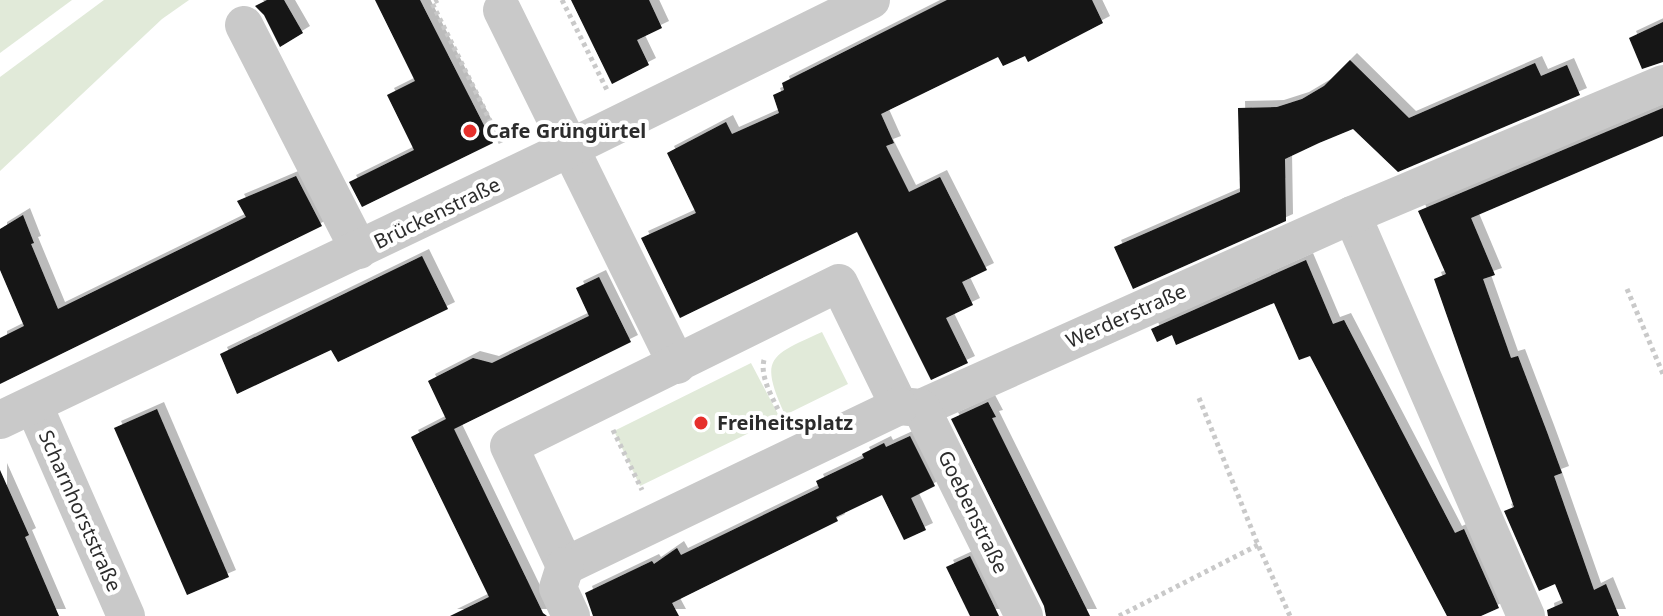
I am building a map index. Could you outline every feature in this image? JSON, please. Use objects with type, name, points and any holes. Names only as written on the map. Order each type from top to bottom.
[{"type":"street","name":"Brückenstraße","points":[[17,413],[359,250],[563,133],[871,0]]},
{"type":"street","points":[[502,10],[677,365]]},
{"type":"street","points":[[244,25],[359,250]]},
{"type":"street","name":"Werderstraße","points":[[910,407],[1663,84]]},
{"type":"street","points":[[1352,215],[1526,616]]},
{"type":"street","points":[[565,566],[910,407],[839,283],[509,446],[565,566],[558,588],[571,616]]},
{"type":"street","name":"Goebenstraße","points":[[910,407],[1024,616]]},
{"type":"street","name":"Scharnhorststraße","points":[[17,413],[126,616]]},
{"type":"path","points":[[438,0],[432,3],[502,143],[563,133],[608,92],[562,0]]},
{"type":"path","points":[[1627,289],[1663,374]]},
{"type":"path","points":[[754,361],[766,356],[762,366],[765,377],[784,422]]},
{"type":"path","points":[[1199,398],[1290,616]]},
{"type":"path","points":[[772,428],[796,416]]},
{"type":"path","points":[[602,433],[624,423]]},
{"type":"path","points":[[612,429],[642,490]]},
{"type":"path","points":[[629,497],[655,485]]},
{"type":"path","points":[[1119,616],[1258,545]]},
{"type":"green space","points":[[0,0],[72,0],[0,53]]},
{"type":"green space","points":[[104,0],[189,0],[162,19],[0,171],[0,77]]},
{"type":"green space","points":[[822,332],[848,384],[785,415],[772,381],[774,361],[790,347]]},
{"type":"green space","points":[[751,363],[780,418],[640,486],[614,431]]},
{"type":"building","points":[[267,0],[284,0],[303,33],[280,47],[264,15],[255,6]]},
{"type":"building","points":[[375,0],[420,0],[493,143],[362,207],[349,182],[414,150],[387,95],[415,81]]},
{"type":"building","points":[[571,0],[649,0],[662,28],[637,40],[649,65],[612,84]]},
{"type":"building","points":[[947,0],[1092,0],[1103,23],[1028,62],[1025,56],[1003,66],[998,57],[881,114],[894,143],[886,146],[909,192],[940,177],[987,270],[962,282],[973,305],[946,318],[968,363],[931,380],[857,232],[680,318],[641,238],[696,213],[667,153],[726,122],[732,134],[779,113],[773,95],[784,90],[782,83]]},
{"type":"building","points":[[1663,22],[1663,62],[1642,69],[1629,38]]},
{"type":"building","points":[[1350,60],[1409,118],[1535,63],[1541,76],[1567,65],[1580,95],[1398,172],[1353,129],[1319,143],[1285,159],[1286,221],[1133,289],[1114,247],[1240,192],[1238,108],[1277,107],[1302,99],[1324,86]]},
{"type":"building","points":[[1663,108],[1663,136],[1471,218],[1495,275],[1483,279],[1511,358],[1518,356],[1562,473],[1554,476],[1594,590],[1606,584],[1619,616],[1548,616],[1547,610],[1563,603],[1555,584],[1539,591],[1504,511],[1514,507],[1434,279],[1446,274],[1418,211]]},
{"type":"building","points":[[296,176],[322,226],[0,384],[0,338],[24,326],[0,270],[0,229],[23,215],[34,243],[31,244],[58,309],[246,217],[237,201]]},
{"type":"building","points":[[422,256],[448,309],[338,362],[331,350],[237,394],[220,354]]},
{"type":"building","points":[[1306,260],[1333,324],[1344,320],[1455,533],[1464,529],[1499,608],[1481,616],[1447,616],[1310,356],[1299,360],[1274,303],[1176,345],[1172,335],[1157,342],[1151,329]]},
{"type":"building","points":[[599,277],[631,342],[454,429],[547,616],[450,616],[489,597],[411,437],[446,419],[428,381],[473,358],[492,363],[589,316],[576,288]]},
{"type":"building","points":[[988,402],[996,417],[992,418],[1090,616],[1046,616],[1044,606],[951,419]]},
{"type":"building","points":[[157,409],[229,577],[187,595],[114,428]]},
{"type":"building","points":[[910,436],[935,486],[911,498],[926,530],[904,540],[882,495],[836,517],[838,521],[672,603],[679,616],[593,616],[585,593],[652,561],[654,564],[677,548],[681,555],[819,488],[816,481],[864,458],[862,454],[884,443],[886,447]]},
{"type":"building","points":[[0,470],[29,535],[25,537],[59,616],[0,616]]},
{"type":"building","points":[[970,556],[999,616],[970,616],[946,567]]},
{"type":"place","name":"Cafe Grüngürtel","points":[[470,131]]},
{"type":"place","name":"Freiheitsplatz","points":[[701,423]]}]
